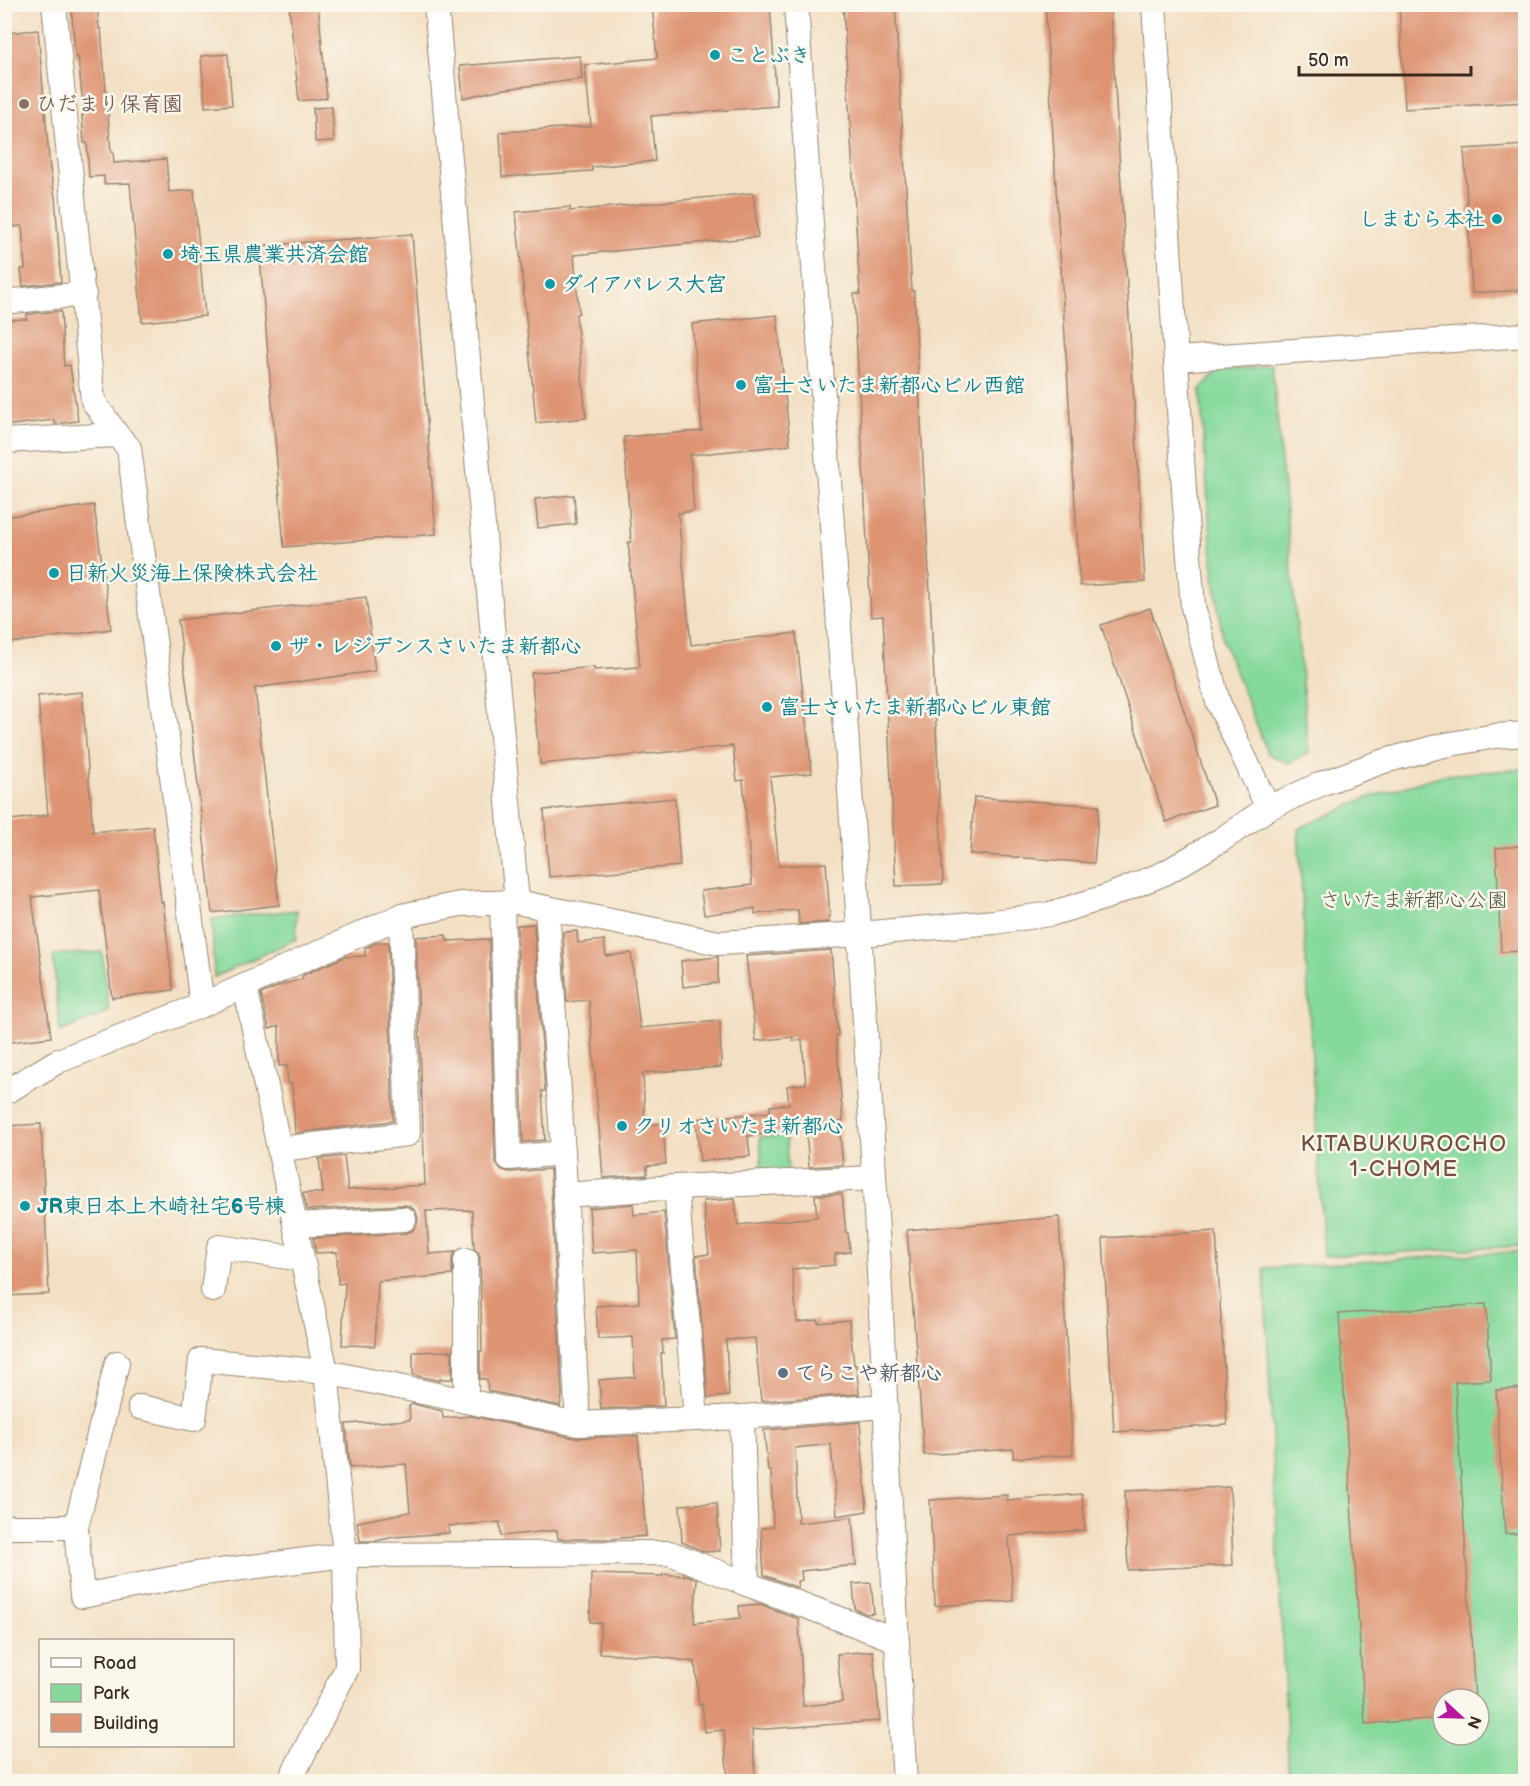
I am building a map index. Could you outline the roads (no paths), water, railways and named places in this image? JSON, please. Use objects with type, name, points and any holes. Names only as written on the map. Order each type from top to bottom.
[{"type":"street","points":[[54,4],[93,401],[129,448],[202,1005]]},
{"type":"street","points":[[436,4],[510,902],[509,1158],[563,1153]]},
{"type":"street","points":[[796,4],[860,934],[905,1782]]},
{"type":"street","points":[[1154,4],[1193,607],[1218,702],[1269,808]]},
{"type":"street","points":[[4,302],[84,294]]},
{"type":"street","points":[[1176,359],[1526,335]]},
{"type":"street","points":[[4,441],[117,435]]},
{"type":"street","points":[[4,1093],[58,1061],[202,1005],[401,916],[460,904],[510,902],[719,943],[860,934],[994,922],[1050,914],[1106,897],[1165,873],[1269,808],[1323,783],[1381,762],[1440,746],[1495,736],[1526,734]]},
{"type":"street","points":[[547,908],[578,1424]]},
{"type":"street","points":[[280,1149],[408,1134],[401,916]]},
{"type":"street","points":[[245,986],[326,1372],[345,1555],[347,1668],[289,1782]]},
{"type":"street","points":[[565,1195],[676,1187],[874,1178]]},
{"type":"street","points":[[676,1187],[696,1419]]},
{"type":"street","points":[[296,1225],[404,1219]]},
{"type":"street","points":[[213,1290],[219,1247],[302,1259]]},
{"type":"street","points":[[465,1401],[466,1260]]},
{"type":"street","points":[[140,1407],[194,1419],[201,1360],[326,1372],[578,1424],[742,1417],[884,1406]]},
{"type":"street","points":[[117,1363],[76,1527],[82,1596],[196,1574],[345,1555],[670,1553],[896,1640]]},
{"type":"street","points":[[742,1417],[747,1584]]},
{"type":"street","points":[[4,1527],[76,1527]]},
{"type":"place","name":"ことぶき","points":[[715,55]]},
{"type":"place","name":"ひだまり保育園","points":[[24,104]]},
{"type":"place","name":"しまむら本社","points":[[1497,219]]},
{"type":"place","name":"埼玉県農業共済会館","points":[[168,254]]},
{"type":"place","name":"ダイアパレス大宮","points":[[550,284]]},
{"type":"place","name":"富士さいたま新都心ビル西館","points":[[741,385]]},
{"type":"place","name":"日新火災海上保険株式会社","points":[[54,573]]},
{"type":"place","name":"ザ・レジデンスさいたま新都心","points":[[276,646]]},
{"type":"place","name":"富士さいたま新都心ビル東館","points":[[767,707]]},
{"type":"place","name":"クリオさいたま新都心","points":[[622,1126]]},
{"type":"place","name":"JR東日本上木崎社宅6号棟","points":[[25,1206]]},
{"type":"place","name":"てらこや新都心","points":[[783,1373]]},
{"type":"district","name":"KITABUKUROCHO 1-CHOME","points":[[1404,1156]]},
{"type":"park label","name":"さいたま新都心公園","points":[[1414,900]]}]
